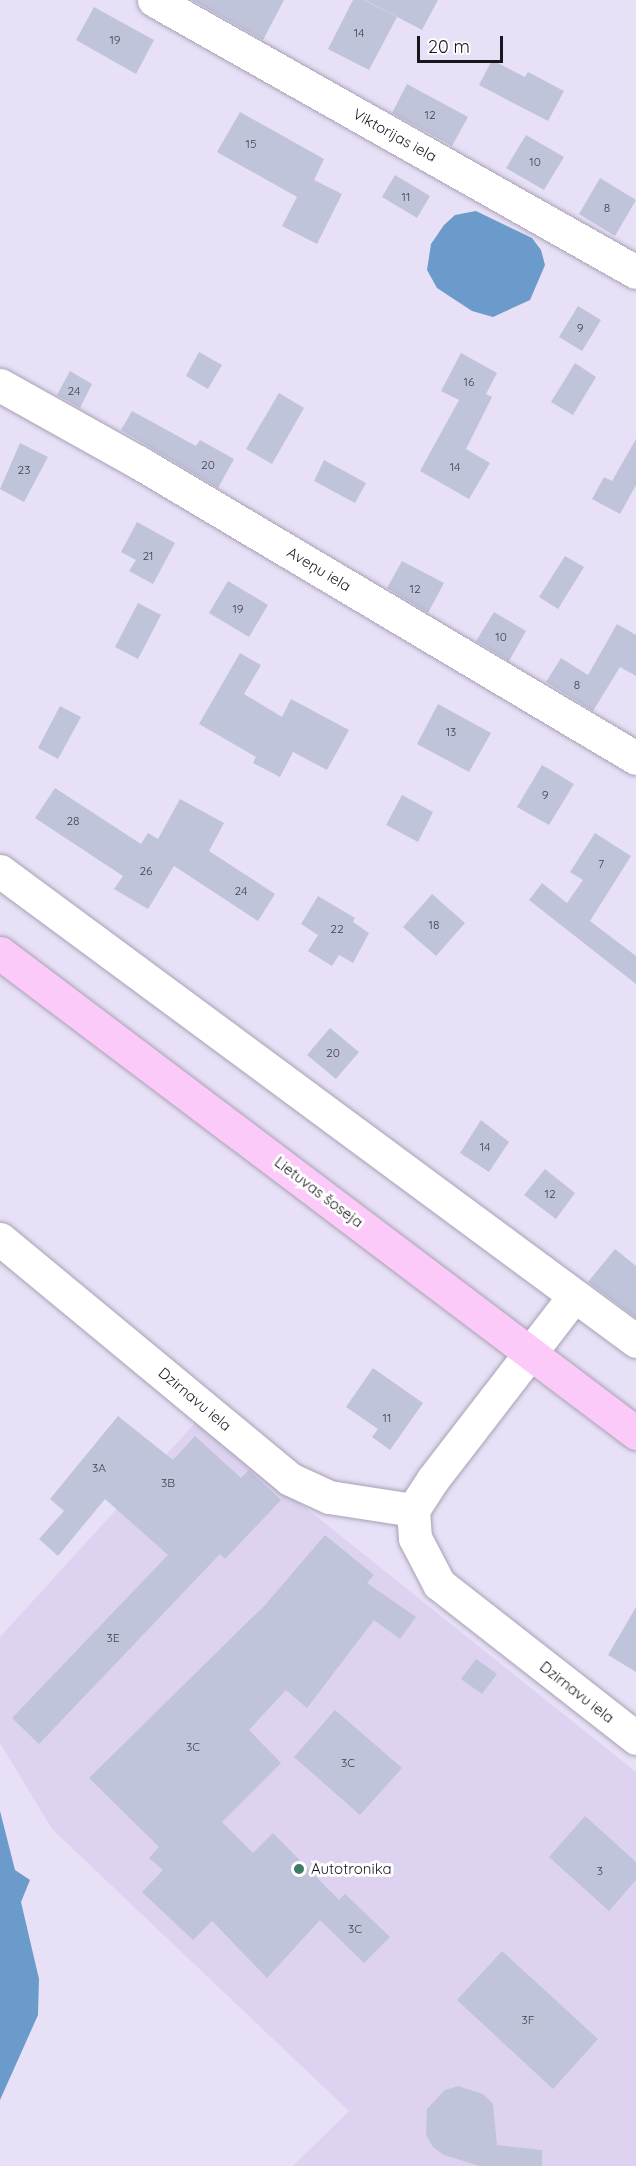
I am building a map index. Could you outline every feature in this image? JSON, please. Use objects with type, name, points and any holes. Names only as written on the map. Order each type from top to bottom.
[{"type":"main road","name":"Lietuvas šoseja","points":[[0,953],[636,1433]]},
{"type":"street","name":"Viktorijas iela","points":[[154,0],[636,272]]},
{"type":"street","name":"Aveņu iela","points":[[0,385],[158,474],[636,758]]},
{"type":"street","points":[[0,871],[636,1341]]},
{"type":"street","name":"Dzirnavu iela","points":[[0,1239],[290,1479],[329,1497],[414,1510],[415,1538],[440,1584],[636,1738]]},
{"type":"street","points":[[414,1510],[460,1441],[574,1296]]},
{"type":"shaded area","points":[[197,1421],[636,1772],[636,2166],[293,2166],[349,2111],[52,1829],[0,1743],[0,1637]]},
{"type":"water","points":[[476,211],[532,238],[541,250],[545,265],[530,300],[493,317],[472,311],[437,288],[427,270],[431,244],[444,225],[455,215]]},
{"type":"water","points":[[0,1811],[15,1870],[30,1880],[21,1902],[39,1979],[38,2015],[0,2100]]},
{"type":"building","points":[[192,0],[284,0],[263,40]]},
{"type":"building","points":[[353,0],[364,0],[397,17],[369,70],[328,49]]},
{"type":"building","points":[[365,0],[438,0],[422,30]]},
{"type":"building","points":[[94,7],[154,40],[136,74],[76,40]]},
{"type":"building","points":[[492,60],[525,77],[528,72],[564,91],[548,121],[479,85]]},
{"type":"building","points":[[407,84],[468,117],[452,146],[392,113]]},
{"type":"building","points":[[240,112],[324,159],[314,180],[342,194],[317,244],[282,226],[297,197],[217,152]]},
{"type":"building","points":[[526,135],[564,157],[544,190],[506,168]]},
{"type":"building","points":[[395,175],[430,196],[417,218],[382,197]]},
{"type":"building","points":[[600,178],[636,200],[615,236],[579,214]]},
{"type":"building","points":[[578,306],[601,320],[582,351],[559,337]]},
{"type":"building","points":[[199,352],[222,365],[208,389],[186,376]]},
{"type":"building","points":[[461,353],[497,373],[486,394],[492,397],[466,449],[490,463],[469,499],[420,471],[459,400],[441,391]]},
{"type":"building","points":[[575,363],[596,377],[573,415],[551,402]]},
{"type":"building","points":[[70,371],[92,384],[80,408],[57,395]]},
{"type":"building","points":[[279,393],[304,408],[272,464],[246,449]]},
{"type":"building","points":[[132,411],[196,446],[200,440],[234,459],[218,488],[121,430]]},
{"type":"building","points":[[636,439],[636,485],[620,514],[592,499],[604,477],[612,481]]},
{"type":"building","points":[[20,443],[48,457],[24,502],[0,489]]},
{"type":"building","points":[[324,460],[366,483],[355,503],[314,481]]},
{"type":"building","points":[[137,522],[175,543],[153,584],[129,571],[136,560],[121,552]]},
{"type":"building","points":[[565,556],[584,567],[558,609],[539,597]]},
{"type":"building","points":[[402,561],[444,583],[428,613],[387,588]]},
{"type":"building","points":[[228,581],[268,605],[249,637],[209,613]]},
{"type":"building","points":[[138,603],[161,615],[138,659],[115,647]]},
{"type":"building","points":[[494,612],[526,631],[509,661],[476,641]]},
{"type":"building","points":[[617,624],[636,635],[636,676],[620,667],[593,711],[546,682],[561,658],[588,675]]},
{"type":"building","points":[[240,653],[261,665],[244,694],[282,717],[291,699],[349,730],[327,770],[293,752],[280,777],[253,763],[256,757],[199,724]]},
{"type":"building","points":[[438,704],[491,733],[469,772],[417,744]]},
{"type":"building","points":[[60,706],[81,717],[58,759],[38,748]]},
{"type":"building","points":[[542,765],[574,784],[549,825],[517,807]]},
{"type":"building","points":[[55,788],[141,844],[148,833],[158,839],[180,799],[224,823],[209,851],[275,894],[258,921],[174,866],[148,909],[114,889],[123,876],[35,818]]},
{"type":"building","points":[[402,795],[433,812],[418,842],[386,825]]},
{"type":"building","points":[[595,833],[631,856],[590,921],[636,956],[636,984],[529,900],[542,883],[567,903],[583,880],[570,872]]},
{"type":"building","points":[[432,894],[465,923],[436,956],[403,927]]},
{"type":"building","points":[[318,896],[355,918],[353,922],[369,933],[353,963],[339,955],[332,966],[308,951],[318,935],[301,924]]},
{"type":"building","points":[[330,1028],[359,1052],[336,1079],[307,1055]]},
{"type":"building","points":[[481,1120],[509,1142],[489,1172],[460,1153]]},
{"type":"building","points":[[545,1169],[575,1193],[556,1219],[524,1195]]},
{"type":"building","points":[[615,1249],[636,1266],[636,1318],[588,1282]]},
{"type":"building","points":[[373,1368],[423,1403],[390,1450],[372,1437],[378,1429],[346,1407]]},
{"type":"building","points":[[118,1416],[173,1460],[195,1436],[241,1478],[249,1470],[281,1500],[225,1559],[220,1554],[39,1744],[12,1718],[168,1555],[105,1499],[58,1556],[39,1539],[64,1511],[50,1499]]},
{"type":"building","points":[[325,1535],[374,1575],[367,1583],[416,1617],[400,1639],[374,1620],[307,1708],[286,1690],[249,1730],[281,1763],[222,1822],[253,1853],[273,1833],[339,1900],[345,1894],[390,1937],[364,1963],[320,1920],[267,1978],[212,1921],[193,1940],[142,1892],[163,1870],[149,1858],[159,1847],[89,1778],[266,1604]]},
{"type":"building","points":[[636,1607],[636,1672],[608,1655]]},
{"type":"building","points":[[476,1659],[497,1674],[482,1694],[461,1679]]},
{"type":"building","points":[[335,1710],[402,1768],[360,1815],[294,1757]]},
{"type":"building","points":[[585,1816],[636,1862],[636,1880],[609,1911],[549,1857]]},
{"type":"building","points":[[502,1951],[598,2039],[553,2089],[457,2000]]},
{"type":"building","points":[[458,2086],[483,2094],[493,2104],[497,2145],[542,2150],[542,2166],[480,2166],[444,2155],[433,2147],[426,2135],[427,2109],[445,2090]]},
{"type":"place","name":"Autotronika","points":[[299,1869]]}]
